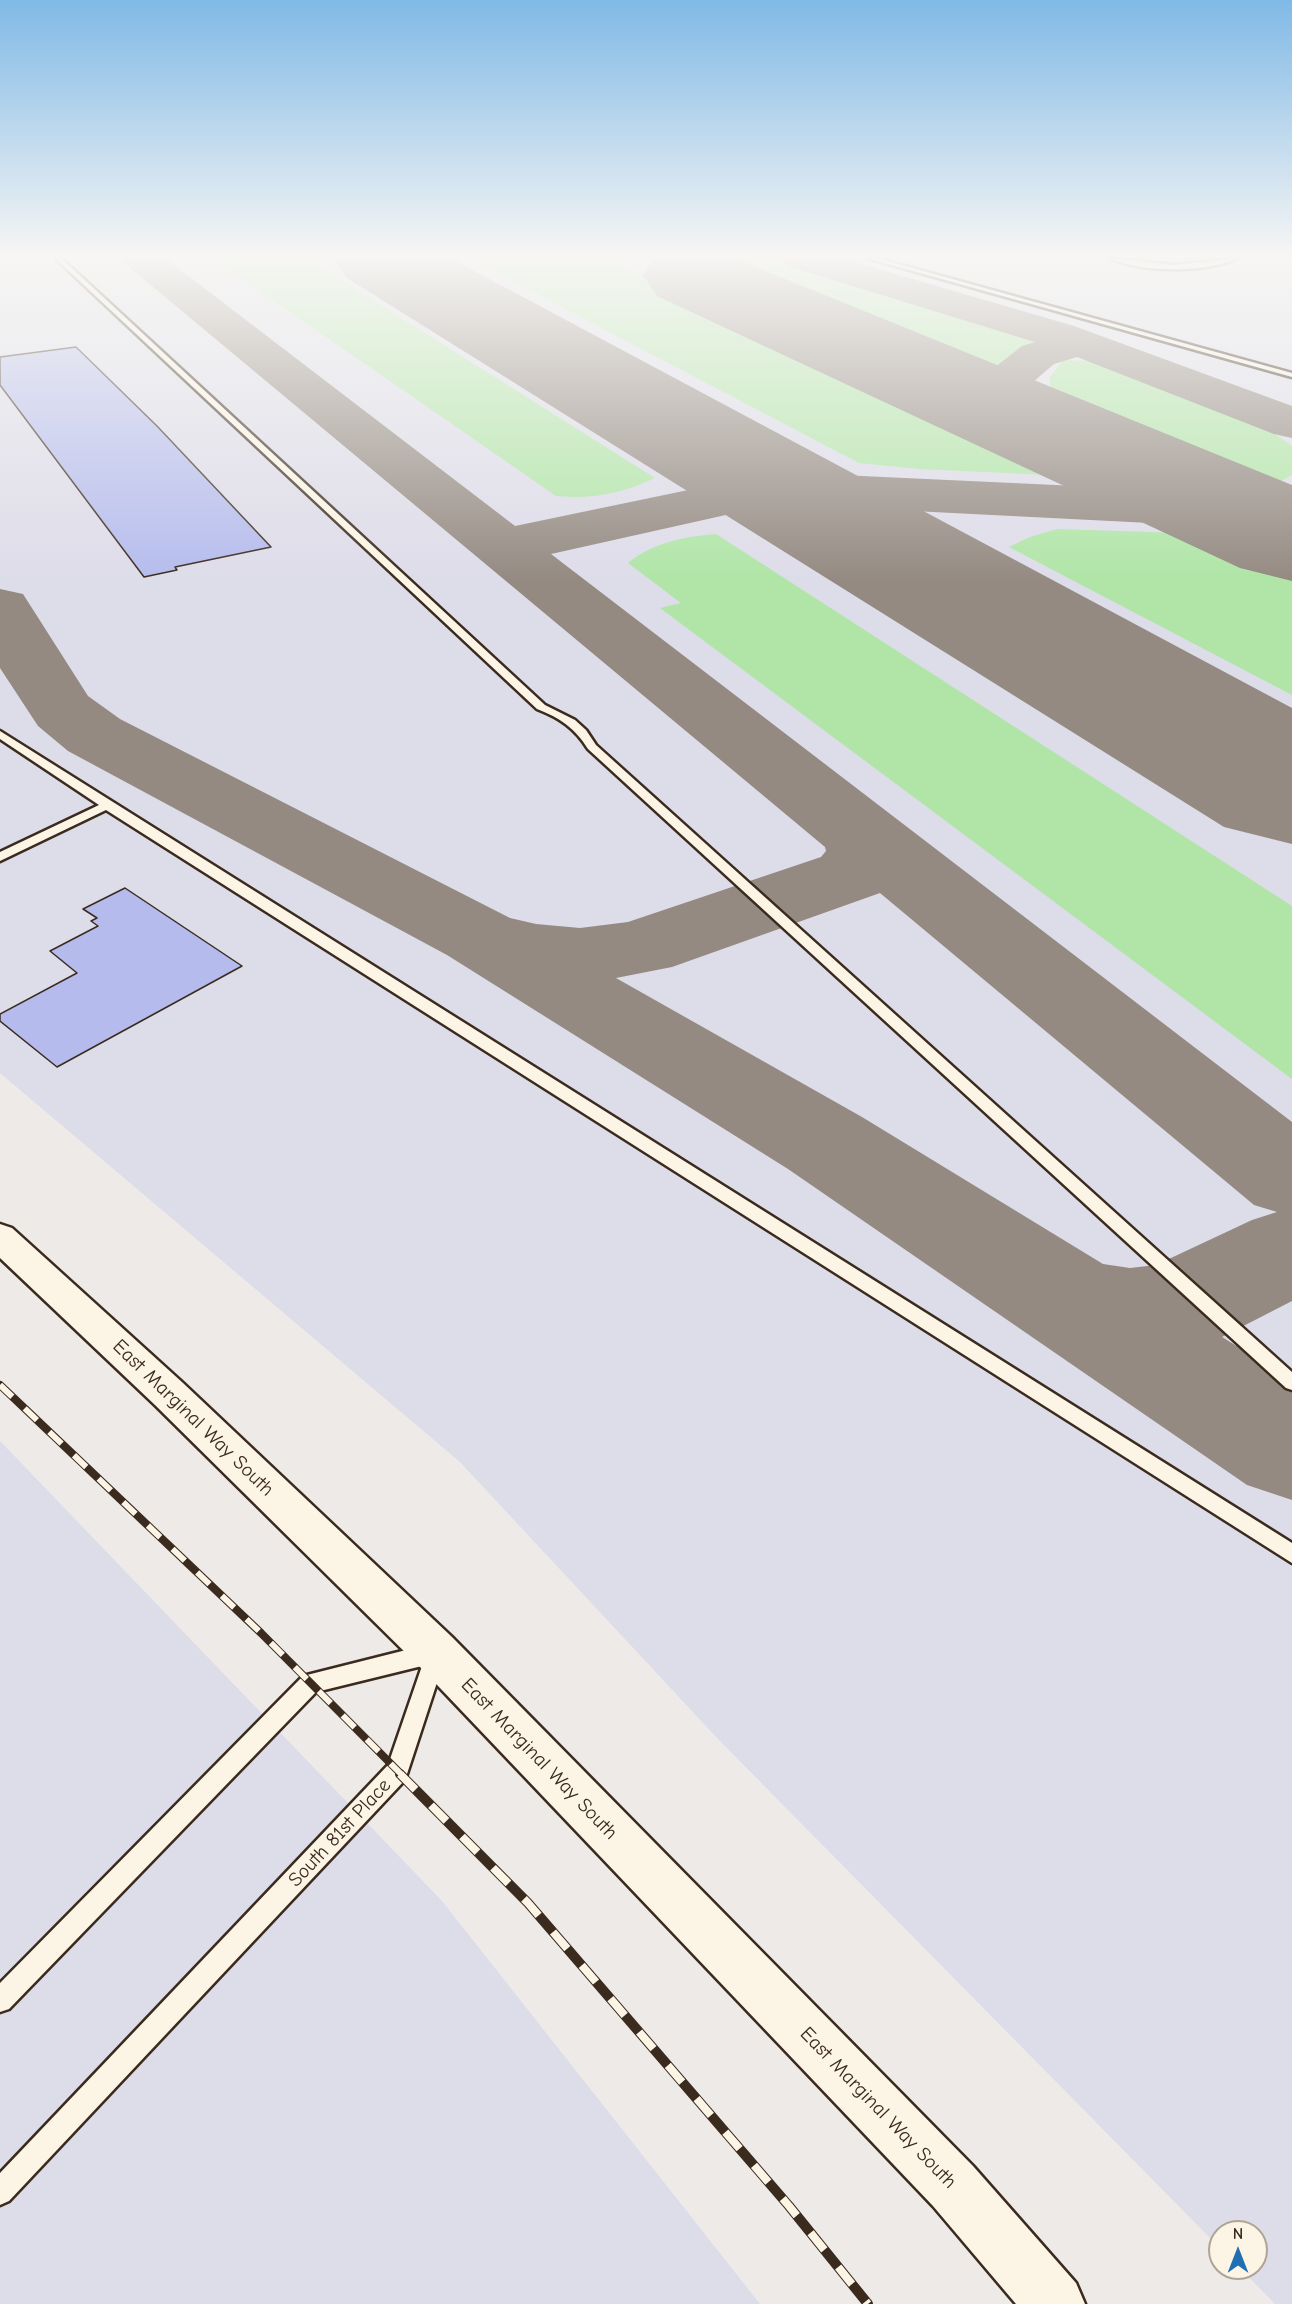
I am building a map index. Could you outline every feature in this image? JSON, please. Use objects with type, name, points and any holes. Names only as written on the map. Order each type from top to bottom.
[{"type":"main road","name":"East Marginal Way South","points":[[0,1237],[169,1394],[436,1652],[954,2186],[1055,2304]]},
{"type":"lane","points":[[173,366],[541,707],[566,717],[572,722],[585,734],[592,747],[1292,1383]]},
{"type":"lane","points":[[1258,366],[1292,375]]},
{"type":"lane","points":[[0,734],[107,805],[1292,1554]]},
{"type":"lane","points":[[0,857],[107,805]]},
{"type":"lane","points":[[0,2000],[310,1683],[436,1652]]},
{"type":"lane","name":"South 81st Place","points":[[0,2192],[398,1773],[436,1652]]},
{"type":"shaded area","points":[[0,366],[1292,366],[1292,2304],[1275,2304],[1252,2280],[1268,2280],[1268,2220],[1208,2220],[1208,2236],[718,1739],[460,1462],[0,1073]]},
{"type":"shaded area","points":[[0,1441],[442,1901],[760,2304],[0,2304]]},
{"type":"green space","points":[[367,366],[477,366],[655,478],[631,488],[607,494],[582,497],[556,496]]},
{"type":"green space","points":[[673,366],[843,366],[1090,477],[920,469],[859,463]]},
{"type":"green space","points":[[969,366],[1005,366],[997,368],[980,370]]},
{"type":"green space","points":[[1059,366],[1108,366],[1266,428],[1292,446],[1292,475],[1281,481],[1244,481],[1064,407],[1051,392],[1050,377]]},
{"type":"green space","points":[[1057,529],[1214,534],[1292,569],[1292,695],[1009,547],[1030,537]]},
{"type":"green space","points":[[716,534],[1292,906],[1292,1079],[660,608],[681,603],[628,563],[659,545]]},
{"type":"building","points":[[0,366],[95,366],[157,426],[271,547],[175,567],[177,570],[144,577],[0,385]]},
{"type":"building","points":[[125,888],[242,966],[57,1067],[0,1021],[0,1014],[77,973],[50,951],[98,926],[91,921],[97,918],[83,909]]},
{"type":"taxiway","points":[[276,366],[502,547]]},
{"type":"taxiway","points":[[968,396],[1010,378],[1025,366]]},
{"type":"taxiway","points":[[1140,366],[1292,423]]},
{"type":"taxiway","points":[[502,547],[775,488],[1229,510],[1292,507]]},
{"type":"taxiway","points":[[502,547],[863,835]]},
{"type":"taxiway","points":[[0,608],[37,673],[63,711],[94,735],[478,936],[825,1143],[1292,1446]]},
{"type":"taxiway","points":[[496,941],[536,951],[580,955],[640,948],[851,875],[867,852],[863,835]]},
{"type":"taxiway","points":[[863,835],[1292,1178]]},
{"type":"taxiway","points":[[1079,1307],[1130,1314],[1172,1309],[1292,1250]]},
{"type":"runway","points":[[566,366],[1292,786]]},
{"type":"runway","points":[[899,366],[1292,537]]},
{"type":"railway","points":[[0,1385],[261,1633],[402,1775]]},
{"type":"railway","points":[[400,1774],[528,1903],[789,2206],[868,2304]]}]
